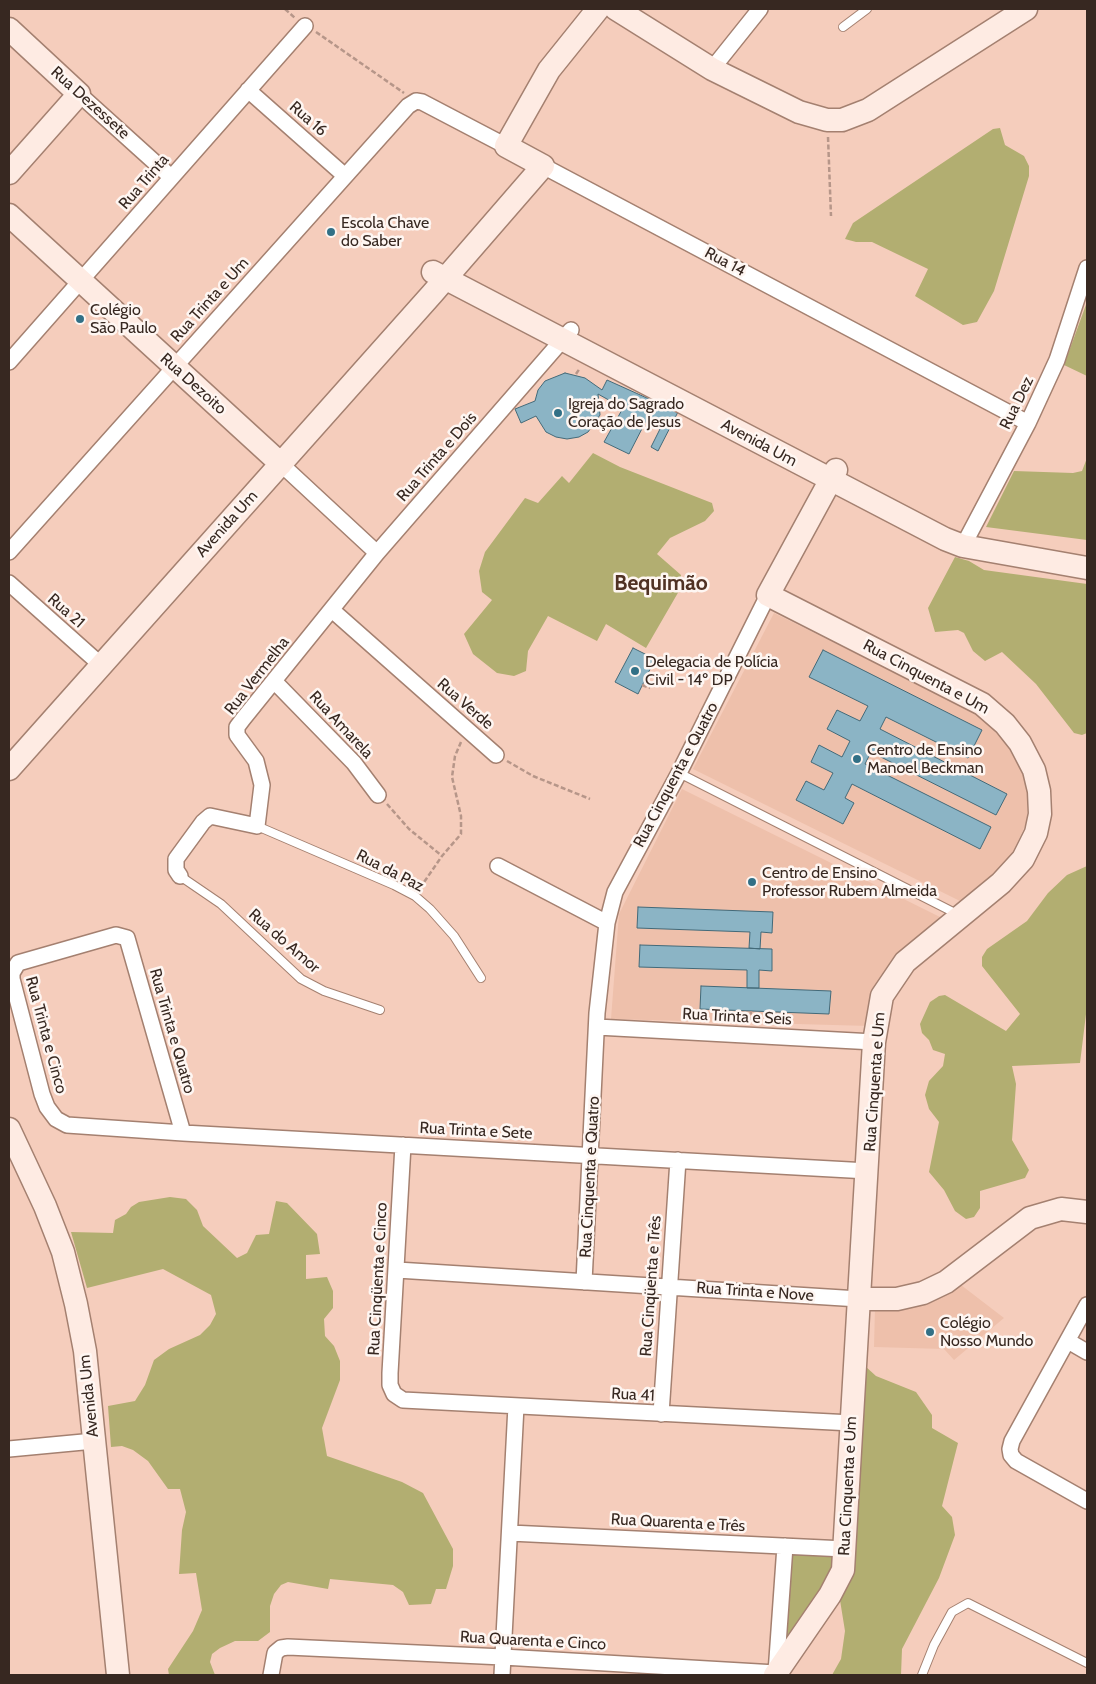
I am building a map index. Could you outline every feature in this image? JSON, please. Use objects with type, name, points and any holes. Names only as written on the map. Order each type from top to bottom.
[{"type":"street","points":[[506,146],[549,70],[598,9]]},
{"type":"street","points":[[616,9],[712,69],[799,112],[827,120],[842,120],[868,110],[1026,9]]},
{"type":"street","points":[[712,69],[760,9]]},
{"type":"street","name":"Rua Trinta","points":[[9,362],[305,26]]},
{"type":"street","name":"Rua Dezessete","points":[[9,29],[171,177]]},
{"type":"street","name":"Rua 16","points":[[248,90],[344,175]]},
{"type":"street","points":[[9,173],[79,94]]},
{"type":"street","name":"Rua 14","points":[[419,101],[1028,423]]},
{"type":"street","name":"Rua Trinta e Um","points":[[9,552],[344,175],[408,106],[419,101]]},
{"type":"street","name":"Avenida Um","points":[[9,748],[96,660],[444,270],[536,162]]},
{"type":"street","name":"Rua Dezoito","points":[[9,215],[377,553]]},
{"type":"street","name":"Rua Dez","points":[[965,543],[1028,423],[1057,360],[1087,268]]},
{"type":"street","name":"Avenida Um","points":[[444,270],[833,475],[945,539],[1087,568]]},
{"type":"street","name":"Rua Trinta e Dois","points":[[332,610],[377,553],[566,335]]},
{"type":"street","name":"Rua Cinquenta e Quatro","points":[[584,1282],[592,1156],[597,1027],[607,923],[615,892],[679,773],[768,595],[833,475]]},
{"type":"street","name":"Avenida Um","points":[[965,543],[1087,556]]},
{"type":"street","name":"Rua 21","points":[[9,583],[96,660]]},
{"type":"street","name":"Rua Cinquenta e Um","points":[[768,595],[982,704],[1005,724],[1020,743],[1034,770],[1039,790],[1040,814],[1036,833],[1023,859],[1001,883],[905,962],[882,996],[874,1042],[868,1171],[843,1570],[830,1595],[776,1674]]},
{"type":"street","name":"Rua Vermelha","points":[[257,826],[262,785],[256,761],[241,743],[237,735],[237,727],[332,610]]},
{"type":"street","name":"Rua Verde","points":[[332,610],[496,755]]},
{"type":"street","name":"Avenida Um","points":[[9,769],[96,660]]},
{"type":"street","name":"Rua Amarela","points":[[274,681],[354,763],[378,795]]},
{"type":"street","points":[[180,876],[176,870],[176,859],[203,822],[210,816],[257,826]]},
{"type":"street","points":[[498,866],[607,923]]},
{"type":"street","name":"Rua Trinta e Quatro","points":[[18,962],[116,935],[127,938],[183,1133]]},
{"type":"street","name":"Rua Trinta e Cinco","points":[[18,962],[12,973],[12,980],[47,1108],[56,1119],[67,1125],[81,1127]]},
{"type":"street","name":"Rua Trinta e Seis","points":[[597,1027],[874,1042]]},
{"type":"street","name":"Rua Trinta e Sete","points":[[81,1127],[868,1171]]},
{"type":"street","name":"Avenida Um","points":[[9,1129],[45,1206],[63,1252],[85,1351],[87,1442],[103,1675]]},
{"type":"street","name":"Rua Cinqüenta e Cinco","points":[[403,1145],[390,1385],[394,1394],[403,1400],[412,1401]]},
{"type":"street","name":"Rua Cinqüenta e Três","points":[[661,1414],[678,1160]]},
{"type":"street","name":"Avenida Um","points":[[9,1163],[49,1255],[65,1318],[87,1442],[118,1675]]},
{"type":"street","name":"Rua Trinta e Nove","points":[[397,1270],[859,1299],[897,1299],[923,1293],[946,1282],[1030,1218],[1061,1209],[1087,1212]]},
{"type":"street","points":[[1087,1305],[1012,1441],[1010,1455],[1016,1461],[1087,1501]]},
{"type":"street","points":[[1068,1341],[1087,1352]]},
{"type":"street","name":"Rua 41","points":[[412,1401],[852,1423]]},
{"type":"street","points":[[502,1675],[516,1406]]},
{"type":"street","points":[[9,1449],[87,1442]]},
{"type":"street","name":"Rua Quarenta e Três","points":[[510,1533],[845,1549]]},
{"type":"street","points":[[776,1674],[785,1546]]},
{"type":"street","name":"Rua Quarenta e Cinco","points":[[271,1675],[275,1653],[281,1648],[288,1647],[503,1657],[776,1674]]},
{"type":"lane","points":[[843,27],[867,9]]},
{"type":"lane","points":[[679,773],[960,916]]},
{"type":"lane","name":"Rua da Paz","points":[[257,826],[394,885],[415,896],[430,909],[454,936],[481,978]]},
{"type":"lane","name":"Rua do Amor","points":[[180,876],[221,904],[301,978],[324,990],[380,1010]]},
{"type":"lane","points":[[922,1675],[934,1645],[952,1612],[968,1603],[1087,1663]]},
{"type":"path","points":[[305,26],[419,101]]},
{"type":"path","points":[[827,120],[831,216]]},
{"type":"path","points":[[642,685],[650,688]]},
{"type":"path","points":[[415,896],[442,856],[461,834],[461,816],[452,777],[456,756],[466,729]]},
{"type":"path","points":[[496,755],[534,776],[590,798]]},
{"type":"path","points":[[378,795],[409,828],[442,856]]},
{"type":"shaded area","points":[[1000,128],[1005,145],[1024,156],[1029,166],[1029,176],[994,291],[977,322],[963,325],[915,296],[928,269],[872,242],[856,242],[845,239],[853,223],[993,129]]},
{"type":"shaded area","points":[[1087,302],[1087,376],[1064,365]]},
{"type":"shaded area","points":[[593,453],[620,467],[712,503],[714,511],[705,521],[670,538],[657,554],[681,575],[679,591],[646,648],[606,624],[597,641],[548,616],[528,651],[526,671],[514,676],[497,673],[473,654],[464,634],[492,600],[482,592],[479,571],[485,552],[525,498],[538,503],[562,476],[569,483]]},
{"type":"shaded area","points":[[1087,458],[1087,540],[986,527],[1014,471],[1073,473],[1082,471]]},
{"type":"shaded area","points":[[955,557],[969,561],[984,570],[1087,584],[1087,733],[1082,735],[1074,733],[1036,684],[1002,652],[985,661],[973,651],[964,633],[958,630],[935,632],[928,608]]},
{"type":"shaded area","name":"Centro de Ensino Manoel Beckman","points":[[774,613],[978,714],[1012,750],[1028,780],[1027,821],[1011,857],[962,902],[693,769]]},
{"type":"shaded area","name":"Centro de Ensino Professor Rubem Almeida","points":[[682,789],[944,919],[892,959],[870,995],[870,1026],[611,1019],[619,914]]},
{"type":"shaded area","points":[[1087,866],[1087,1006],[1080,1063],[1012,1066],[1016,1084],[1012,1140],[1029,1170],[1025,1178],[980,1191],[980,1208],[974,1217],[966,1219],[955,1211],[944,1190],[929,1172],[939,1122],[929,1109],[925,1095],[929,1081],[943,1066],[945,1054],[933,1050],[929,1040],[922,1033],[920,1024],[930,1002],[939,996],[945,995],[1006,1031],[1020,1014],[982,966],[982,957],[987,949],[1027,921],[1048,893],[1067,875]]},
{"type":"shaded area","points":[[170,1197],[186,1199],[197,1210],[203,1226],[237,1258],[247,1253],[256,1235],[269,1234],[276,1201],[287,1203],[317,1234],[320,1254],[306,1255],[306,1279],[327,1277],[333,1291],[333,1308],[324,1319],[325,1336],[334,1346],[340,1361],[340,1380],[322,1428],[327,1456],[402,1482],[423,1493],[453,1549],[453,1566],[446,1589],[436,1589],[431,1604],[409,1605],[403,1592],[393,1585],[330,1579],[328,1589],[288,1582],[281,1585],[274,1594],[270,1606],[270,1632],[258,1641],[235,1641],[212,1654],[210,1662],[215,1675],[169,1675],[168,1669],[193,1631],[202,1610],[196,1573],[179,1574],[182,1530],[186,1512],[180,1489],[168,1489],[148,1461],[133,1450],[122,1446],[111,1447],[108,1406],[135,1401],[145,1385],[154,1360],[169,1349],[200,1335],[210,1325],[216,1314],[211,1295],[163,1269],[87,1288],[71,1232],[113,1233],[115,1220],[126,1214],[131,1207],[139,1202]]},
{"type":"shaded area","name":"Colégio Nosso Mundo","points":[[961,1285],[1004,1318],[954,1360],[944,1349],[874,1347],[875,1308],[948,1293]]},
{"type":"shaded area","points":[[865,1366],[876,1376],[916,1392],[932,1415],[932,1428],[958,1443],[942,1506],[952,1517],[955,1535],[939,1578],[902,1649],[901,1675],[832,1675],[841,1659],[845,1631],[839,1594]]},
{"type":"shaded area","points":[[792,1552],[836,1554],[835,1564],[808,1614],[790,1638],[786,1638],[783,1634]]},
{"type":"building","name":"Igreja do Sagrado Coração de Jesus","points":[[565,373],[585,378],[602,390],[607,380],[678,412],[658,451],[651,447],[662,425],[648,417],[629,454],[604,442],[623,408],[598,394],[600,415],[588,432],[579,437],[567,439],[556,437],[546,432],[536,416],[521,423],[515,409],[535,401],[538,390],[545,381]]},
{"type":"building","name":"Delegacia de Polícia Civil - 14º DP","points":[[633,648],[655,659],[638,694],[615,682]]},
{"type":"building","points":[[823,650],[982,730],[968,758],[886,717],[880,729],[1007,794],[996,815],[871,752],[865,764],[991,827],[980,849],[852,784],[845,798],[854,803],[843,824],[796,800],[806,781],[824,790],[833,773],[811,762],[819,745],[842,757],[850,741],[827,729],[837,710],[860,721],[868,706],[809,677]]},
{"type":"building","points":[[638,907],[773,912],[772,933],[761,932],[760,949],[749,948],[750,932],[637,928]]},
{"type":"building","points":[[640,945],[772,949],[772,971],[759,970],[759,988],[747,988],[747,970],[639,967]]},
{"type":"building","points":[[701,986],[831,991],[829,1014],[700,1009]]},
{"type":"place","name":"Escola Chave do Saber","points":[[331,232]]},
{"type":"place","name":"Colégio São Paulo","points":[[80,319]]},
{"type":"place","name":"Igreja do Sagrado Coração de Jesus","points":[[558,413]]},
{"type":"place","name":"Delegacia de Polícia Civil - 14º DP","points":[[635,671]]},
{"type":"place","name":"Centro de Ensino Manoel Beckman","points":[[857,759]]},
{"type":"place","name":"Centro de Ensino Professor Rubem Almeida","points":[[752,882]]},
{"type":"place","name":"Colégio Nosso Mundo","points":[[930,1332]]},
{"type":"district","name":"Bequimão","points":[[661,584]]}]
